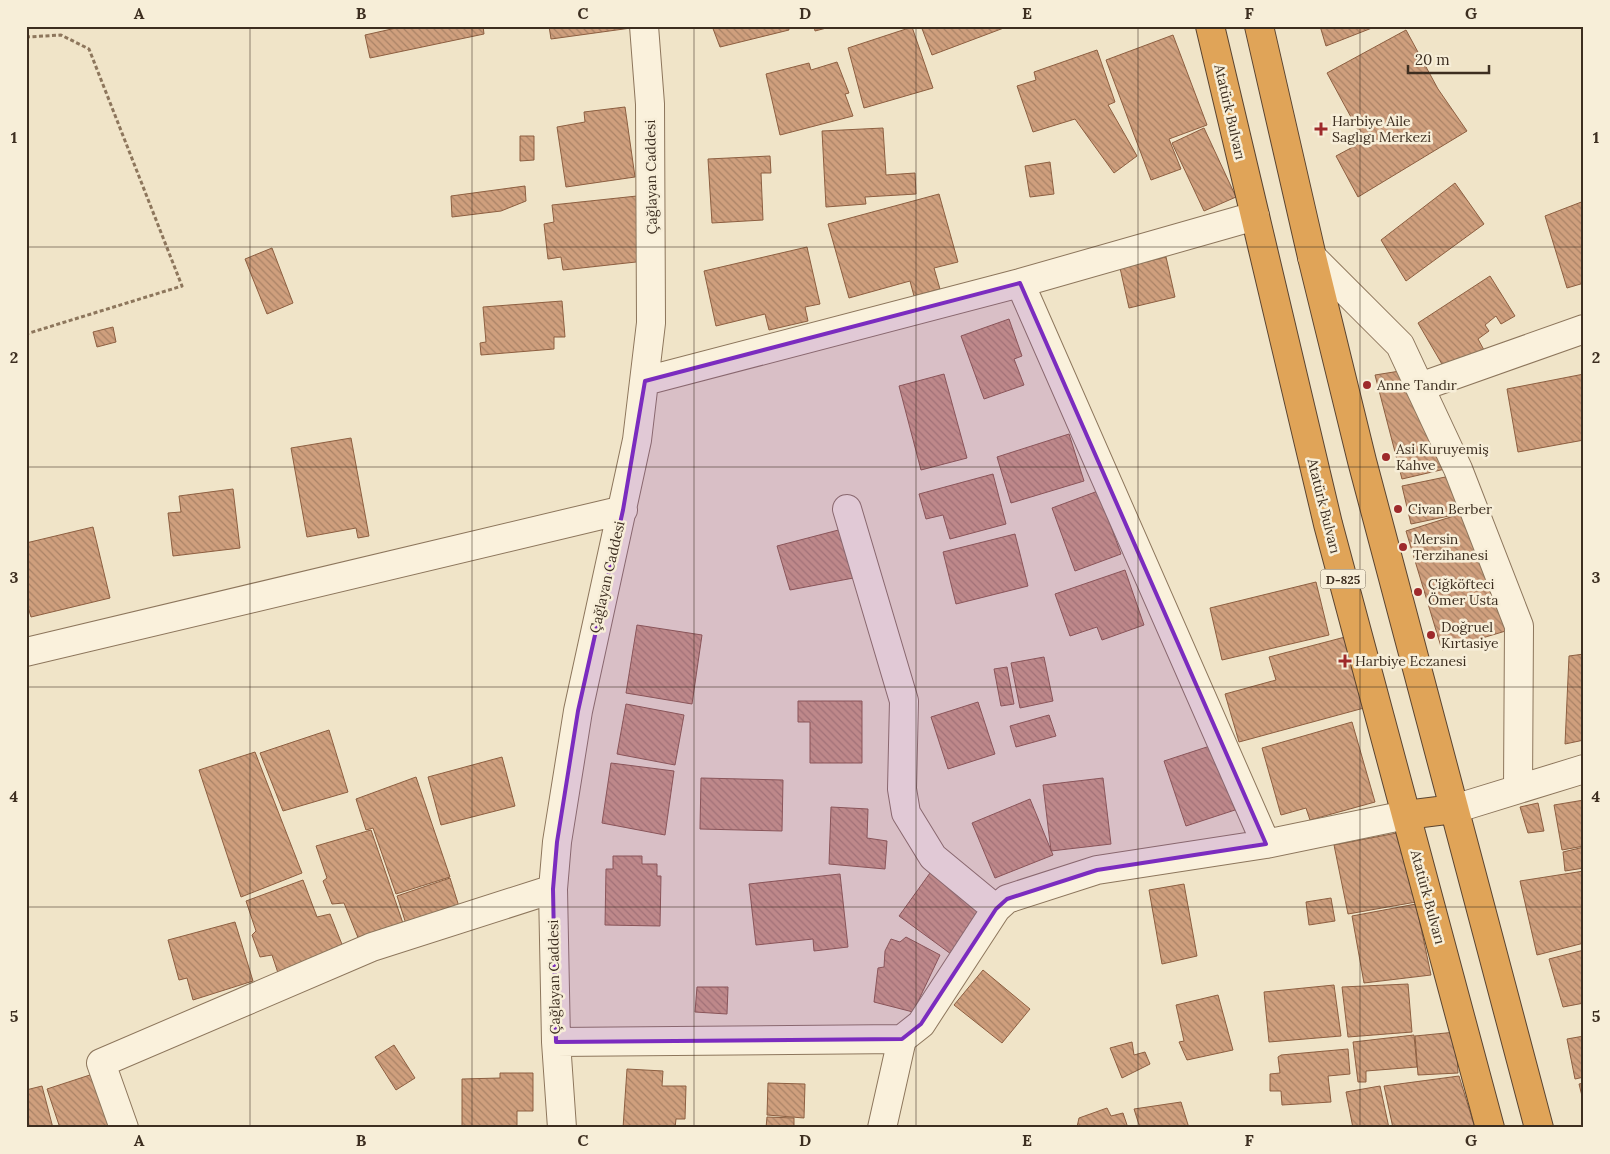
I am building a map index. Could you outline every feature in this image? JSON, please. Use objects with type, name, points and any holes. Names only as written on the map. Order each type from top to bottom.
[{"type":"highway","name":"Atatürk Bulvarı","points":[[1210,26],[1328,524],[1490,1128]]},
{"type":"highway","points":[[1259,26],[1312,257],[1362,462],[1539,1128]]},
{"type":"highway","points":[[1406,815],[1454,810]]},
{"type":"street","name":"Çağlayan Caddesi","points":[[562,1128],[556,1042],[553,889],[564,793],[578,710],[600,601],[637,440],[650,323],[650,104],[644,26]]},
{"type":"street","points":[[645,381],[1020,283],[1255,216]]},
{"type":"street","points":[[1312,257],[1400,345],[1458,469],[1519,626],[1518,790]]},
{"type":"street","points":[[1020,283],[1266,844]]},
{"type":"street","points":[[1420,387],[1584,329]]},
{"type":"street","points":[[26,652],[622,510]]},
{"type":"street","points":[[847,510],[904,701],[902,789],[906,813],[933,857],[996,909]]},
{"type":"street","points":[[1454,810],[1584,769]]},
{"type":"street","points":[[556,1042],[902,1039],[921,1024],[996,909],[1007,899],[1097,870],[1266,844],[1406,815]]},
{"type":"street","points":[[124,1128],[100,1063],[372,947],[553,889]]},
{"type":"street","points":[[882,1128],[902,1039]]},
{"type":"path","points":[[26,37],[61,35],[89,49],[182,286],[26,334]]},
{"type":"highlighted area","points":[[1020,283],[1266,844],[1097,870],[1007,899],[996,909],[921,1024],[902,1039],[556,1042],[553,889],[557,842],[578,711],[623,510],[645,381]]},
{"type":"building","points":[[405,26],[483,26],[484,34],[370,58],[365,35]]},
{"type":"building","points":[[549,26],[631,26],[631,28],[551,39]]},
{"type":"building","points":[[712,26],[788,26],[789,30],[720,47]]},
{"type":"building","points":[[814,26],[834,26],[815,31]]},
{"type":"building","points":[[921,26],[1009,26],[932,55]]},
{"type":"building","points":[[1320,26],[1377,26],[1326,46]]},
{"type":"building","points":[[912,27],[933,88],[864,108],[848,48]]},
{"type":"building","points":[[1406,30],[1438,89],[1467,131],[1358,197],[1336,156],[1364,141],[1327,73]]},
{"type":"building","points":[[1173,35],[1207,125],[1169,139],[1181,169],[1151,180],[1106,60]]},
{"type":"building","points":[[1097,50],[1115,102],[1108,105],[1137,156],[1114,173],[1075,119],[1033,132],[1017,86],[1036,80],[1034,72]]},
{"type":"building","points":[[837,62],[849,93],[845,94],[853,116],[780,135],[766,74],[809,63],[811,70]]},
{"type":"building","points":[[625,107],[635,177],[566,187],[557,127],[585,122],[584,112]]},
{"type":"building","points":[[883,128],[886,175],[915,173],[916,194],[865,197],[866,204],[826,207],[822,131]]},
{"type":"building","points":[[1204,128],[1236,197],[1204,211],[1172,143]]},
{"type":"building","points":[[520,136],[534,136],[534,160],[520,161]]},
{"type":"building","points":[[770,156],[771,173],[761,173],[763,220],[712,223],[708,159]]},
{"type":"building","points":[[1050,162],[1054,194],[1030,197],[1025,166]]},
{"type":"building","points":[[1455,183],[1484,224],[1406,281],[1381,240]]},
{"type":"building","points":[[525,186],[526,201],[501,211],[452,217],[451,196]]},
{"type":"building","points":[[939,194],[958,262],[934,268],[940,289],[914,296],[910,281],[849,298],[828,224]]},
{"type":"building","points":[[637,196],[645,261],[563,270],[561,257],[548,259],[544,224],[554,222],[552,205]]},
{"type":"building","points":[[1584,201],[1584,283],[1567,288],[1545,216]]},
{"type":"building","points":[[807,247],[820,304],[805,307],[808,321],[769,330],[765,314],[716,326],[704,271]]},
{"type":"building","points":[[272,248],[293,303],[267,314],[245,259]]},
{"type":"building","points":[[1166,257],[1175,297],[1129,308],[1120,268]]},
{"type":"building","points":[[1490,276],[1515,316],[1501,324],[1496,316],[1485,325],[1489,331],[1478,339],[1484,350],[1446,371],[1418,323]]},
{"type":"building","points":[[562,301],[565,337],[554,337],[554,349],[481,355],[480,343],[486,342],[483,307]]},
{"type":"building","points":[[1009,319],[1022,356],[1014,359],[1024,385],[984,399],[961,336]]},
{"type":"building","points":[[113,327],[116,342],[97,347],[93,332]]},
{"type":"building","points":[[1400,371],[1445,469],[1402,479],[1375,375]]},
{"type":"building","points":[[944,374],[967,458],[921,470],[899,386]]},
{"type":"building","points":[[1584,374],[1584,440],[1518,452],[1507,389]]},
{"type":"building","points":[[1069,434],[1084,481],[1011,503],[997,457]]},
{"type":"building","points":[[351,438],[369,536],[358,538],[356,528],[307,537],[291,448]]},
{"type":"building","points":[[993,474],[1006,524],[950,539],[943,515],[926,519],[919,494]]},
{"type":"building","points":[[1455,475],[1463,513],[1411,524],[1402,486]]},
{"type":"building","points":[[233,489],[240,548],[173,556],[168,513],[181,512],[179,496]]},
{"type":"building","points":[[1098,491],[1121,554],[1075,571],[1052,508]]},
{"type":"building","points":[[1473,510],[1509,630],[1442,650],[1406,531]]},
{"type":"building","points":[[93,527],[110,598],[31,617],[26,600],[26,543]]},
{"type":"building","points":[[850,527],[864,576],[790,590],[777,546]]},
{"type":"building","points":[[1015,534],[1028,586],[956,604],[943,552]]},
{"type":"building","points":[[1125,570],[1144,625],[1102,640],[1097,627],[1070,636],[1055,594]]},
{"type":"building","points":[[1316,582],[1329,635],[1222,660],[1210,608]]},
{"type":"building","points":[[637,625],[702,635],[692,704],[626,693]]},
{"type":"building","points":[[1345,637],[1364,708],[1239,742],[1225,694],[1276,680],[1269,657]]},
{"type":"building","points":[[1584,654],[1584,740],[1565,744],[1569,656]]},
{"type":"building","points":[[1044,657],[1053,701],[1020,708],[1011,663]]},
{"type":"building","points":[[1007,667],[1014,704],[1001,706],[994,669]]},
{"type":"building","points":[[798,701],[862,701],[862,763],[810,763],[810,722],[798,722]]},
{"type":"building","points":[[978,702],[995,754],[948,769],[931,717]]},
{"type":"building","points":[[626,704],[684,715],[675,765],[617,754]]},
{"type":"building","points":[[1049,715],[1056,736],[1016,747],[1010,726]]},
{"type":"building","points":[[1352,722],[1375,802],[1310,820],[1306,808],[1281,815],[1262,748]]},
{"type":"building","points":[[329,730],[348,792],[283,811],[260,753]]},
{"type":"building","points":[[1213,745],[1235,810],[1186,826],[1164,761]]},
{"type":"building","points":[[255,752],[302,873],[241,897],[199,770]]},
{"type":"building","points":[[502,757],[515,806],[441,825],[428,777]]},
{"type":"building","points":[[611,763],[674,771],[665,835],[602,823]]},
{"type":"building","points":[[416,777],[450,877],[396,894],[373,828],[366,830],[356,799]]},
{"type":"building","points":[[701,778],[783,780],[782,831],[700,829]]},
{"type":"building","points":[[1103,778],[1111,844],[1051,851],[1043,785]]},
{"type":"building","points":[[1030,799],[1053,855],[995,878],[972,823]]},
{"type":"building","points":[[1584,800],[1584,846],[1562,850],[1554,805]]},
{"type":"building","points":[[1538,803],[1544,831],[1528,833],[1520,807]]},
{"type":"building","points":[[831,807],[868,809],[867,838],[887,841],[885,869],[829,864]]},
{"type":"building","points":[[371,830],[406,932],[361,945],[344,903],[332,904],[323,881],[327,878],[316,846]]},
{"type":"building","points":[[1402,832],[1416,902],[1348,914],[1334,845]]},
{"type":"building","points":[[1584,847],[1584,868],[1565,871],[1563,852]]},
{"type":"building","points":[[613,856],[642,856],[642,864],[657,864],[657,876],[661,876],[660,926],[605,925],[606,869],[613,869]]},
{"type":"building","points":[[1584,871],[1584,943],[1537,955],[1520,881]]},
{"type":"building","points":[[930,873],[981,910],[951,954],[899,916]]},
{"type":"building","points":[[840,874],[848,947],[814,951],[813,939],[756,945],[749,884]]},
{"type":"building","points":[[450,878],[461,913],[408,930],[397,896]]},
{"type":"building","points":[[303,880],[317,917],[330,914],[347,957],[281,982],[272,955],[260,957],[252,935],[256,931],[246,901]]},
{"type":"building","points":[[1184,884],[1197,956],[1162,964],[1149,890]]},
{"type":"building","points":[[1331,898],[1335,921],[1309,925],[1306,902]]},
{"type":"building","points":[[1416,904],[1431,975],[1364,983],[1352,916]]},
{"type":"building","points":[[235,922],[253,981],[193,1000],[187,978],[179,980],[168,940]]},
{"type":"building","points":[[906,937],[940,955],[913,1012],[874,1002],[878,968],[884,967],[885,951],[891,939],[900,942]]},
{"type":"building","points":[[1584,950],[1584,1003],[1563,1007],[1549,959]]},
{"type":"building","points":[[983,970],[1030,1009],[1002,1043],[954,1005]]},
{"type":"building","points":[[1408,984],[1412,1032],[1348,1037],[1342,987]]},
{"type":"building","points":[[1334,985],[1341,1036],[1269,1042],[1264,992]]},
{"type":"building","points":[[697,987],[728,987],[727,1014],[695,1012]]},
{"type":"building","points":[[1218,995],[1233,1050],[1187,1060],[1179,1042],[1184,1041],[1176,1005]]},
{"type":"building","points":[[1456,1032],[1458,1073],[1418,1075],[1415,1036]]},
{"type":"building","points":[[1414,1035],[1417,1067],[1366,1071],[1366,1082],[1358,1082],[1353,1042]]},
{"type":"building","points":[[1584,1036],[1584,1077],[1575,1079],[1567,1039]]},
{"type":"building","points":[[1132,1042],[1134,1055],[1145,1052],[1150,1064],[1122,1078],[1110,1048]]},
{"type":"building","points":[[394,1045],[415,1078],[396,1090],[375,1057]]},
{"type":"building","points":[[1348,1049],[1350,1074],[1328,1076],[1331,1102],[1282,1105],[1281,1091],[1270,1091],[1270,1074],[1280,1073],[1278,1057],[1281,1055]]},
{"type":"building","points":[[627,1069],[663,1071],[662,1086],[686,1086],[685,1119],[676,1119],[675,1128],[623,1128]]},
{"type":"building","points":[[96,1073],[115,1128],[60,1128],[47,1089]]},
{"type":"building","points":[[500,1073],[533,1073],[533,1111],[517,1111],[517,1128],[462,1128],[462,1079],[500,1078]]},
{"type":"building","points":[[1459,1076],[1475,1128],[1393,1128],[1384,1086]]},
{"type":"building","points":[[768,1083],[805,1084],[804,1118],[767,1115]]},
{"type":"building","points":[[1584,1083],[1584,1104],[1579,1084]]},
{"type":"building","points":[[42,1086],[53,1128],[26,1128],[26,1090]]},
{"type":"building","points":[[1380,1086],[1389,1128],[1353,1128],[1346,1092]]},
{"type":"building","points":[[1181,1102],[1189,1128],[1140,1128],[1134,1109]]},
{"type":"building","points":[[1107,1108],[1111,1116],[1123,1113],[1128,1128],[1073,1128],[1077,1127],[1079,1118]]},
{"type":"building","points":[[767,1117],[794,1118],[794,1128],[766,1128]]},
{"type":"place","name":"Harbiye Aile Saglıgı Merkezi","points":[[1321,129]]},
{"type":"place","name":"Anne Tandır","points":[[1367,385]]},
{"type":"place","name":"Asi Kuruyemiş Kahve","points":[[1386,457]]},
{"type":"place","name":"Civan Berber","points":[[1398,509]]},
{"type":"place","name":"Mersin Terzihanesi","points":[[1403,547]]},
{"type":"place","name":"Çiğköfteci Ömer Usta","points":[[1418,592]]},
{"type":"place","name":"Doğruel Kırtasiye","points":[[1431,635]]},
{"type":"place","name":"Harbiye Eczanesi","points":[[1345,661]]}]
